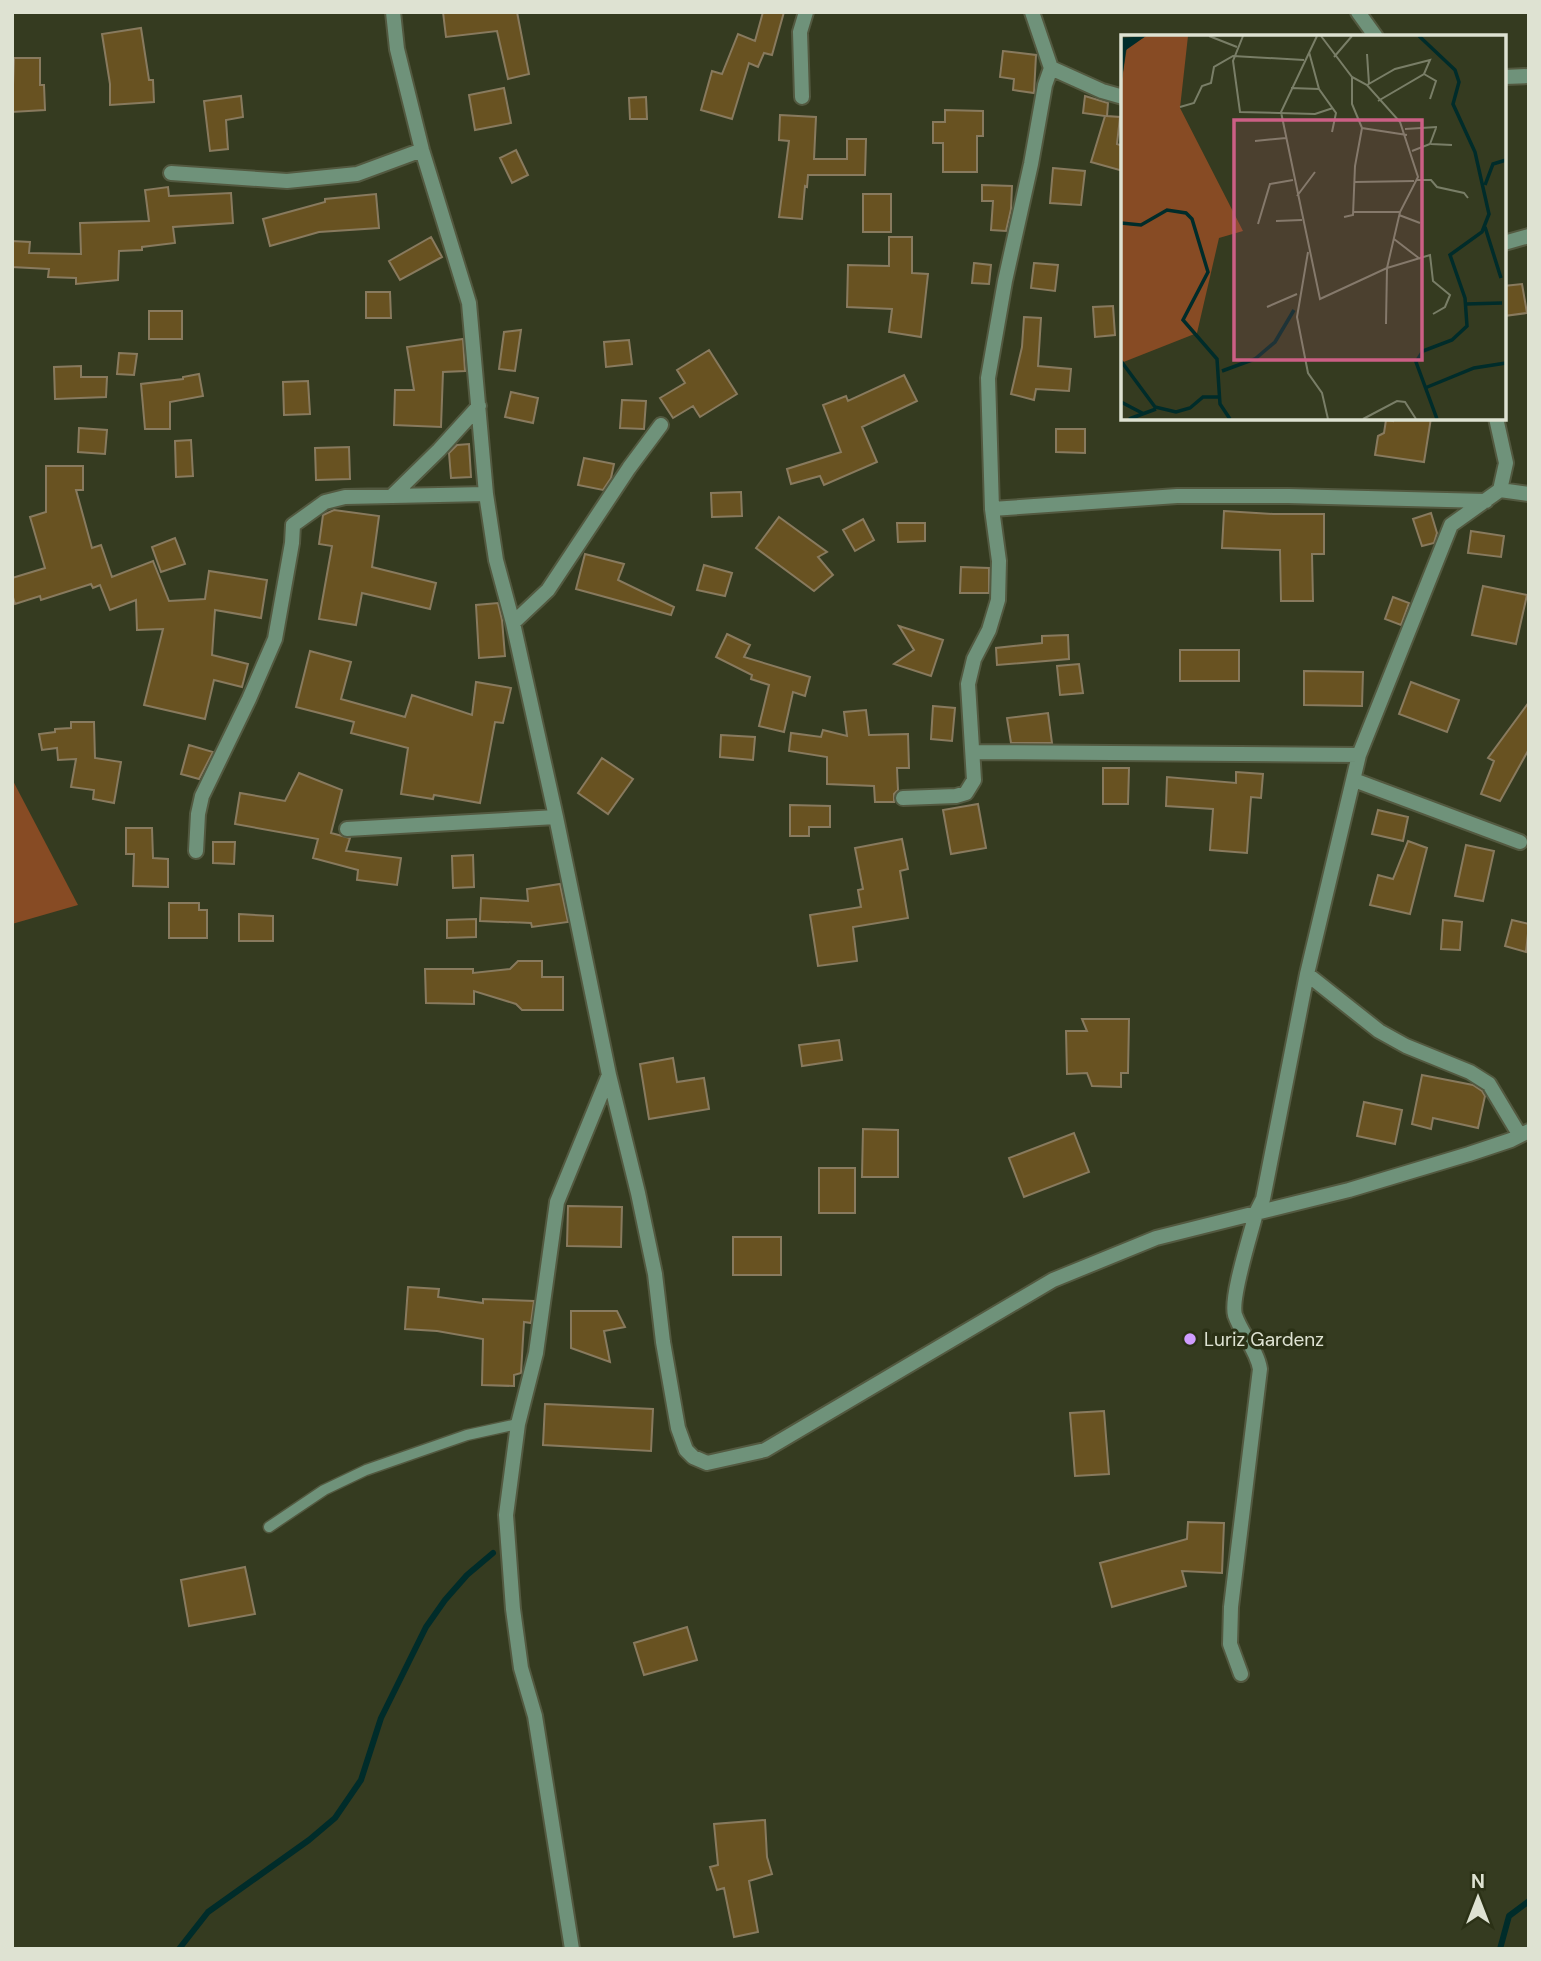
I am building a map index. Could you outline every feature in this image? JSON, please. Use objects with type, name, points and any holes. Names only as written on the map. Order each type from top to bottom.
[{"type":"street","points":[[393,12],[397,49],[422,150],[469,303],[486,494],[496,560],[556,817],[609,1075],[639,1193],[655,1274],[663,1342],[678,1428],[686,1450],[693,1457],[707,1463],[765,1450],[1053,1280],[1156,1238],[1362,1186],[1479,1151],[1524,1133],[1489,1084],[1471,1072],[1406,1046],[1378,1031],[1307,974]]},
{"type":"street","points":[[802,97],[800,32],[806,12]]},
{"type":"street","points":[[903,798],[956,796],[966,793],[974,780],[968,684],[974,659],[989,630],[998,600],[999,561],[992,509],[988,378],[1005,281],[1045,85],[1051,68],[1032,12]]},
{"type":"street","points":[[1358,12],[1375,35]]},
{"type":"street","points":[[1051,68],[1102,91],[1121,96]]},
{"type":"street","points":[[1506,77],[1529,76]]},
{"type":"street","points":[[171,173],[287,181],[357,174],[422,150]]},
{"type":"street","points":[[1506,242],[1529,236]]},
{"type":"street","points":[[393,496],[479,406]]},
{"type":"street","points":[[1241,1674],[1230,1644],[1231,1608],[1260,1369],[1257,1357],[1234,1312],[1235,1297],[1255,1213],[1263,1199],[1307,974],[1359,754],[1451,525],[1500,490],[1506,463],[1496,420]]},
{"type":"street","points":[[513,624],[548,590],[629,468],[662,425]]},
{"type":"street","points":[[1500,490],[1529,494]]},
{"type":"street","points":[[196,851],[202,796],[275,639],[293,525],[325,502],[345,496],[486,494]]},
{"type":"street","points":[[992,509],[1177,496],[1288,495],[1486,501]]},
{"type":"street","points":[[973,752],[1359,754]]},
{"type":"street","points":[[1354,780],[1520,842]]},
{"type":"street","points":[[346,829],[556,817]]},
{"type":"street","points":[[572,1949],[535,1716],[521,1668],[513,1609],[506,1515],[517,1424],[536,1353],[557,1202],[609,1075]]},
{"type":"lane","points":[[270,1527],[324,1490],[366,1470],[467,1435],[517,1424]]},
{"type":"shaded area","points":[[12,779],[78,905],[12,924]]},
{"type":"building","points":[[443,12],[517,12],[529,74],[508,79],[497,31],[446,37]]},
{"type":"building","points":[[763,12],[784,12],[772,55],[764,53],[758,67],[749,63],[732,119],[701,110],[712,71],[722,74],[738,34],[755,41]]},
{"type":"building","points":[[141,28],[149,80],[153,80],[154,102],[110,105],[110,84],[102,34]]},
{"type":"building","points":[[1003,51],[1036,55],[1034,93],[1013,90],[1014,79],[1000,77]]},
{"type":"building","points":[[14,58],[40,58],[40,85],[44,85],[45,110],[12,112]]},
{"type":"building","points":[[504,88],[511,123],[475,130],[469,95]]},
{"type":"building","points":[[241,96],[243,117],[226,120],[228,149],[210,151],[204,101]]},
{"type":"building","points":[[1085,96],[1108,103],[1107,116],[1120,117],[1117,144],[1121,145],[1121,170],[1091,162],[1105,116],[1083,113]]},
{"type":"building","points":[[646,97],[647,119],[630,119],[629,98]]},
{"type":"building","points":[[945,110],[983,111],[983,136],[977,136],[977,172],[943,172],[943,143],[933,143],[933,122],[945,122]]},
{"type":"building","points":[[780,115],[816,117],[814,159],[847,159],[847,139],[866,139],[865,175],[808,175],[802,219],[779,217],[789,141],[779,140]]},
{"type":"building","points":[[516,150],[528,175],[512,183],[500,158]]},
{"type":"building","points":[[1053,168],[1085,171],[1081,205],[1050,203]]},
{"type":"building","points":[[982,185],[1012,186],[1006,231],[991,230],[993,201],[982,201]]},
{"type":"building","points":[[168,187],[169,196],[231,193],[233,223],[173,227],[175,243],[142,247],[142,250],[119,251],[118,280],[76,284],[76,278],[48,277],[49,269],[12,267],[12,241],[30,242],[29,253],[81,254],[80,223],[149,221],[145,190]]},
{"type":"building","points":[[376,194],[379,228],[319,232],[270,246],[263,219],[325,202],[325,199]]},
{"type":"building","points":[[863,194],[891,194],[891,232],[863,232]]},
{"type":"building","points":[[431,237],[442,257],[400,280],[389,261]]},
{"type":"building","points":[[889,237],[912,237],[912,273],[928,274],[921,337],[889,332],[892,309],[847,307],[848,265],[889,266]]},
{"type":"building","points":[[974,263],[991,265],[989,284],[972,283]]},
{"type":"building","points":[[1034,263],[1058,265],[1055,291],[1031,288]]},
{"type":"building","points":[[1522,284],[1527,313],[1506,316],[1506,286]]},
{"type":"building","points":[[366,292],[390,292],[391,318],[366,318]]},
{"type":"building","points":[[1113,306],[1115,335],[1095,337],[1093,307]]},
{"type":"building","points":[[149,311],[182,311],[182,339],[149,339]]},
{"type":"building","points":[[1024,317],[1041,318],[1038,366],[1071,369],[1069,391],[1036,389],[1034,400],[1011,394],[1022,347]]},
{"type":"building","points":[[521,330],[515,371],[499,369],[504,332]]},
{"type":"building","points":[[463,339],[465,371],[443,372],[441,427],[394,425],[395,390],[414,390],[407,347]]},
{"type":"building","points":[[629,340],[632,364],[606,367],[604,342]]},
{"type":"building","points":[[709,350],[737,394],[700,417],[693,406],[673,418],[660,398],[685,383],[677,370]]},
{"type":"building","points":[[119,353],[137,354],[134,375],[117,374]]},
{"type":"building","points":[[81,366],[81,377],[107,377],[106,397],[55,399],[54,367]]},
{"type":"building","points":[[199,374],[203,396],[170,402],[170,429],[145,429],[141,384],[183,379]]},
{"type":"building","points":[[904,375],[917,401],[862,427],[877,462],[824,485],[820,476],[791,484],[787,469],[841,452],[823,405],[846,396],[848,401]]},
{"type":"building","points":[[308,381],[310,414],[284,415],[283,382]]},
{"type":"building","points":[[511,392],[538,398],[533,423],[505,417]]},
{"type":"building","points":[[622,400],[646,401],[644,429],[620,428]]},
{"type":"building","points":[[1386,420],[1431,420],[1424,462],[1375,455],[1378,436],[1384,433]]},
{"type":"building","points":[[79,428],[107,430],[105,454],[78,452]]},
{"type":"building","points":[[1056,429],[1085,429],[1085,453],[1056,452]]},
{"type":"building","points":[[191,440],[193,476],[176,477],[175,441]]},
{"type":"building","points":[[469,444],[471,477],[451,478],[449,453],[457,445]]},
{"type":"building","points":[[349,447],[350,479],[316,480],[315,448]]},
{"type":"building","points":[[584,458],[614,464],[611,478],[603,490],[578,485]]},
{"type":"building","points":[[46,466],[83,466],[83,490],[76,490],[92,548],[101,545],[112,577],[153,561],[169,601],[205,599],[209,571],[267,580],[261,618],[215,610],[212,655],[248,664],[242,687],[214,680],[205,719],[144,705],[163,629],[137,630],[136,600],[110,610],[100,585],[93,588],[91,584],[41,600],[40,596],[15,604],[12,578],[45,568],[30,517],[46,512]]},
{"type":"building","points":[[741,492],[742,516],[712,517],[711,493]]},
{"type":"building","points":[[334,510],[379,516],[372,567],[436,583],[430,609],[362,593],[356,625],[319,619],[332,546],[319,544],[323,515]]},
{"type":"building","points":[[1224,511],[1324,514],[1324,554],[1312,554],[1313,601],[1281,601],[1280,550],[1222,548]]},
{"type":"building","points":[[1431,513],[1437,533],[1434,543],[1422,546],[1413,519]]},
{"type":"building","points":[[779,517],[827,552],[818,557],[833,575],[814,591],[756,548]]},
{"type":"building","points":[[863,519],[874,540],[855,551],[843,530]]},
{"type":"building","points":[[897,523],[925,523],[925,541],[898,542]]},
{"type":"building","points":[[1471,531],[1504,536],[1501,557],[1468,553]]},
{"type":"building","points":[[175,538],[185,564],[161,572],[152,547]]},
{"type":"building","points":[[585,554],[624,564],[618,580],[674,607],[671,615],[576,589]]},
{"type":"building","points":[[704,565],[732,573],[725,596],[697,590]]},
{"type":"building","points":[[961,567],[989,568],[989,593],[960,593]]},
{"type":"building","points":[[1483,586],[1527,595],[1516,644],[1472,635]]},
{"type":"building","points":[[1393,597],[1409,603],[1401,625],[1385,619]]},
{"type":"building","points":[[498,603],[505,656],[479,658],[476,605]]},
{"type":"building","points":[[899,626],[943,640],[931,676],[894,664],[914,650]]},
{"type":"building","points":[[727,634],[750,645],[744,657],[810,677],[805,696],[793,692],[784,732],[759,726],[769,685],[751,679],[752,675],[716,657]]},
{"type":"building","points":[[1068,635],[1069,659],[997,665],[996,648],[1042,643],[1042,636]]},
{"type":"building","points":[[1180,650],[1239,650],[1239,681],[1180,681]]},
{"type":"building","points":[[310,651],[351,662],[341,699],[405,717],[412,695],[472,715],[476,682],[511,688],[503,723],[495,722],[480,803],[434,795],[433,799],[401,794],[408,748],[351,733],[354,722],[296,707]]},
{"type":"building","points":[[1079,664],[1083,693],[1060,695],[1057,666]]},
{"type":"building","points":[[1304,671],[1363,672],[1362,706],[1304,705]]},
{"type":"building","points":[[1411,682],[1459,700],[1447,732],[1399,714]]},
{"type":"building","points":[[1529,702],[1529,749],[1500,801],[1481,794],[1494,761],[1488,758]]},
{"type":"building","points":[[933,706],[955,708],[952,741],[931,739]]},
{"type":"building","points":[[866,710],[869,735],[908,734],[909,768],[897,768],[898,790],[894,794],[894,802],[875,802],[874,786],[827,784],[827,757],[789,751],[791,733],[821,737],[823,730],[847,736],[844,712]]},
{"type":"building","points":[[1048,713],[1052,743],[1011,743],[1007,718]]},
{"type":"building","points":[[71,722],[94,722],[95,758],[121,762],[114,803],[93,799],[94,790],[71,787],[76,759],[58,760],[57,748],[42,750],[39,734],[71,728]]},
{"type":"building","points":[[721,735],[755,737],[753,760],[720,757]]},
{"type":"building","points":[[189,745],[213,752],[199,779],[181,774]]},
{"type":"building","points":[[602,758],[633,779],[608,814],[578,793]]},
{"type":"building","points":[[1103,768],[1129,768],[1128,804],[1103,804]]},
{"type":"building","points":[[1236,772],[1263,774],[1261,798],[1251,797],[1247,853],[1210,850],[1213,809],[1166,806],[1167,777],[1236,783]]},
{"type":"building","points":[[299,773],[342,790],[331,833],[350,838],[346,851],[401,858],[397,885],[357,880],[358,870],[313,858],[318,839],[235,824],[240,793],[285,801]]},
{"type":"building","points":[[978,804],[986,848],[951,854],[943,810]]},
{"type":"building","points":[[790,805],[830,806],[830,827],[809,827],[809,836],[790,836]]},
{"type":"building","points":[[1378,810],[1408,817],[1403,841],[1372,834]]},
{"type":"building","points":[[126,828],[152,828],[153,858],[168,859],[168,887],[133,886],[134,854],[126,854]]},
{"type":"building","points":[[902,839],[908,869],[900,871],[908,918],[853,927],[857,961],[818,966],[810,915],[861,907],[858,890],[863,889],[855,848]]},
{"type":"building","points":[[1408,841],[1427,848],[1410,914],[1370,905],[1378,875],[1393,879]]},
{"type":"building","points":[[213,842],[235,842],[234,864],[213,863]]},
{"type":"building","points":[[1466,845],[1494,851],[1483,901],[1455,896]]},
{"type":"building","points":[[473,855],[474,887],[453,888],[452,856]]},
{"type":"building","points":[[560,884],[568,922],[532,927],[531,923],[480,921],[481,898],[528,901],[527,889]]},
{"type":"building","points":[[169,903],[199,903],[199,910],[207,910],[207,938],[169,938]]},
{"type":"building","points":[[239,914],[273,916],[273,941],[239,941]]},
{"type":"building","points":[[476,919],[476,937],[447,938],[447,920]]},
{"type":"building","points":[[1443,920],[1462,922],[1460,950],[1441,949]]},
{"type":"building","points":[[1512,920],[1529,924],[1526,952],[1505,946]]},
{"type":"building","points":[[518,961],[542,961],[542,977],[563,977],[563,1010],[522,1010],[516,1004],[474,991],[474,1004],[426,1003],[425,969],[473,969],[473,973],[510,969]]},
{"type":"building","points":[[1082,1019],[1129,1019],[1128,1073],[1121,1073],[1121,1087],[1092,1086],[1087,1073],[1067,1074],[1066,1031],[1087,1031]]},
{"type":"building","points":[[839,1040],[842,1060],[802,1066],[799,1045]]},
{"type":"building","points":[[673,1058],[677,1082],[704,1078],[709,1109],[649,1119],[640,1064]]},
{"type":"building","points":[[1422,1075],[1473,1085],[1482,1091],[1485,1096],[1478,1128],[1433,1118],[1431,1129],[1412,1124]]},
{"type":"building","points":[[1364,1102],[1402,1110],[1395,1144],[1357,1136]]},
{"type":"building","points":[[863,1129],[898,1130],[898,1177],[862,1177]]},
{"type":"building","points":[[1074,1133],[1089,1172],[1024,1197],[1009,1158]]},
{"type":"building","points":[[819,1168],[855,1168],[855,1213],[819,1213]]},
{"type":"building","points":[[568,1206],[622,1207],[621,1247],[567,1246]]},
{"type":"building","points":[[733,1237],[781,1237],[781,1275],[733,1275]]},
{"type":"building","points":[[408,1287],[439,1289],[438,1297],[483,1303],[483,1299],[534,1301],[531,1323],[524,1322],[521,1373],[514,1375],[514,1386],[482,1385],[483,1339],[405,1329]]},
{"type":"building","points":[[571,1311],[617,1311],[625,1327],[604,1331],[610,1362],[571,1348]]},
{"type":"building","points":[[545,1404],[653,1409],[651,1451],[543,1445]]},
{"type":"building","points":[[1104,1411],[1109,1474],[1075,1476],[1070,1413]]},
{"type":"building","points":[[1188,1522],[1224,1523],[1222,1573],[1182,1571],[1186,1586],[1112,1607],[1100,1563],[1187,1539]]},
{"type":"building","points":[[245,1567],[255,1614],[189,1626],[181,1580]]},
{"type":"building","points":[[687,1627],[697,1660],[644,1675],[634,1643]]},
{"type":"building","points":[[765,1820],[767,1857],[772,1874],[749,1881],[758,1932],[734,1937],[724,1888],[717,1890],[710,1867],[718,1865],[714,1824]]},
{"type":"waterway","points":[[179,1949],[208,1912],[309,1840],[335,1818],[361,1780],[381,1718],[426,1627],[467,1575],[493,1553]]},
{"type":"waterway","points":[[1500,1949],[1509,1916],[1529,1901]]},
{"type":"place","name":"Luriz Gardenz","points":[[1190,1339]]}]
